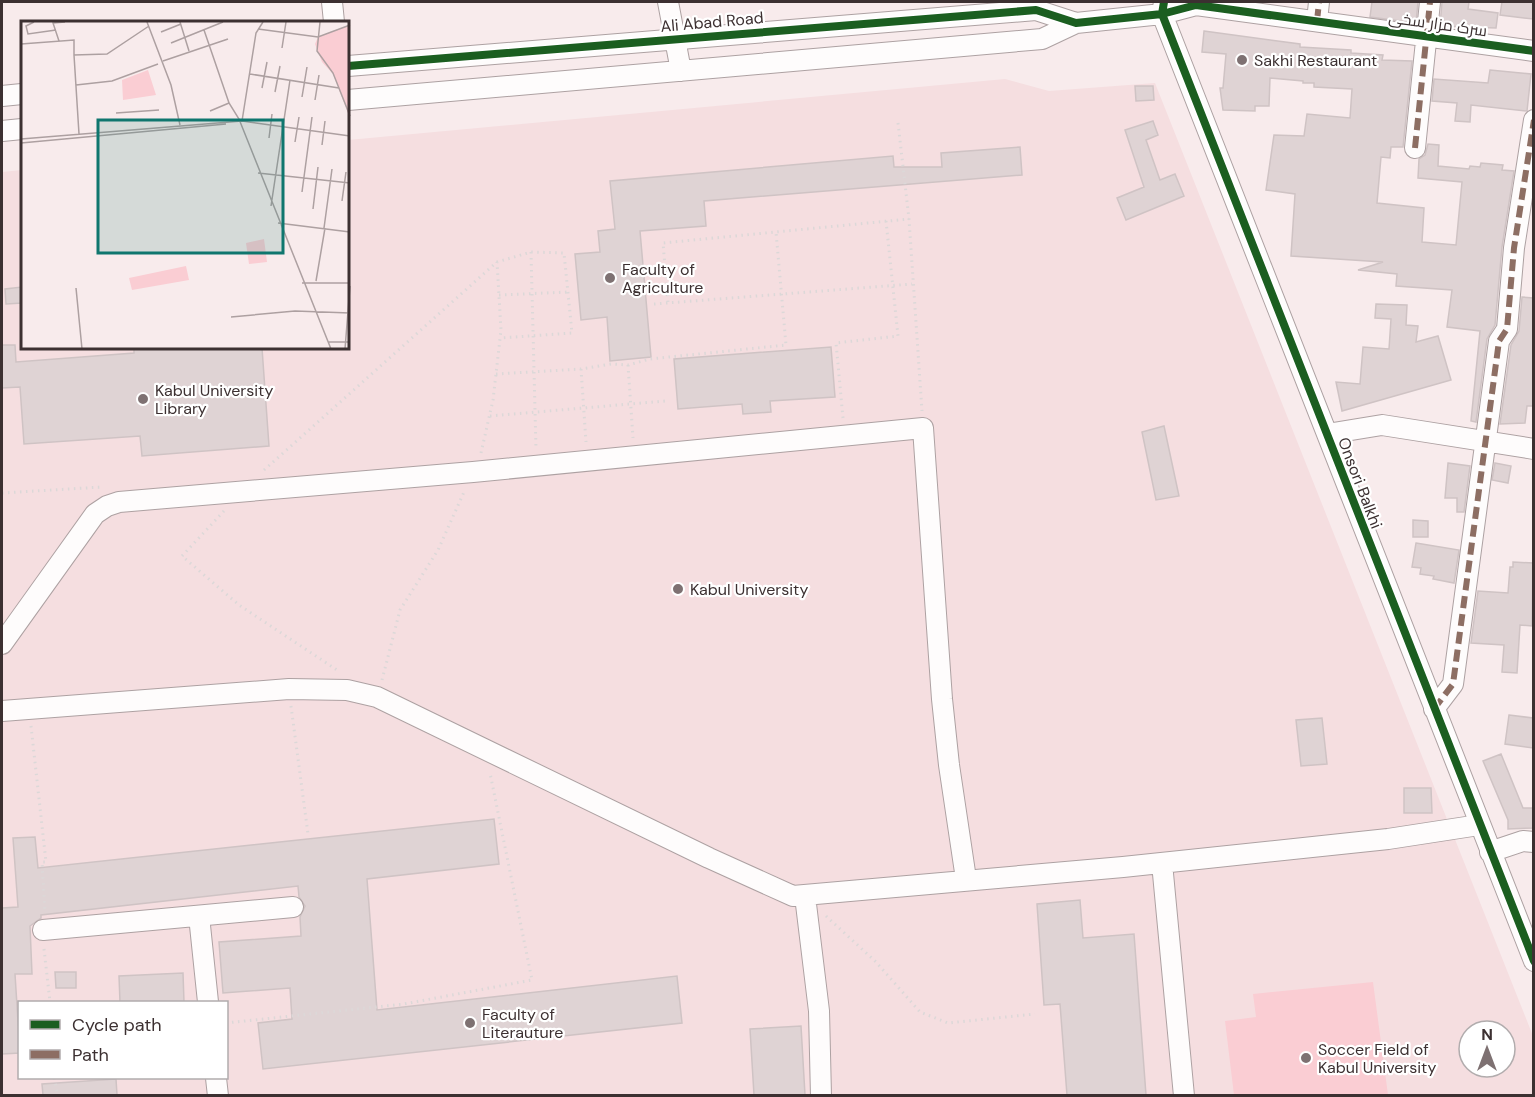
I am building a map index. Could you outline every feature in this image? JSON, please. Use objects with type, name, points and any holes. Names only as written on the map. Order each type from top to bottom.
[{"type":"street","points":[[332,2],[334,21]]},
{"type":"street","points":[[668,2],[681,71]]},
{"type":"street","points":[[1317,21],[1319,2]]},
{"type":"street","points":[[1415,148],[1430,2]]},
{"type":"street","points":[[350,100],[1042,39],[1076,23],[1196,3]]},
{"type":"street","name":"سرک مزار سخی","points":[[1196,3],[1533,51]]},
{"type":"street","name":"Onsori Balkhi","points":[[1163,8],[1533,961]]},
{"type":"street","name":"Ali Abad Road","points":[[350,66],[1036,10],[1076,23]]},
{"type":"street","points":[[2,96],[21,94]]},
{"type":"street","points":[[1434,709],[1453,684],[1499,341],[1507,329],[1514,248],[1533,120]]},
{"type":"street","points":[[2,131],[21,129]]},
{"type":"street","points":[[1327,434],[1382,425],[1533,449]]},
{"type":"street","points":[[2,644],[95,514],[106,506],[119,502],[473,472],[923,428],[943,710],[966,879]]},
{"type":"street","points":[[2,711],[289,689],[347,690],[377,697],[709,858],[793,896],[1162,863],[1388,839],[1479,825]]},
{"type":"street","points":[[1490,852],[1523,841],[1533,842]]},
{"type":"street","points":[[1162,863],[1184,1095]]},
{"type":"street","points":[[805,896],[819,1011],[821,1095]]},
{"type":"street","points":[[43,930],[293,907]]},
{"type":"street","points":[[199,916],[208,1001]]},
{"type":"street","points":[[216,1079],[218,1095]]},
{"type":"path","points":[[898,123],[909,219],[923,428]]},
{"type":"path","points":[[668,302],[663,243],[909,219]]},
{"type":"path","points":[[844,427],[836,343],[898,336],[886,221]]},
{"type":"path","points":[[496,374],[581,369],[611,364],[628,365],[650,358],[786,345],[776,232]]},
{"type":"path","points":[[497,262],[531,252],[564,253],[572,333],[500,338]]},
{"type":"path","points":[[531,252],[536,454]]},
{"type":"path","points":[[654,304],[912,284]]},
{"type":"path","points":[[499,295],[568,292]]},
{"type":"path","points":[[628,365],[634,447]]},
{"type":"path","points":[[581,369],[586,449]]},
{"type":"path","points":[[490,416],[665,400]]},
{"type":"path","points":[[2,493],[105,487]]},
{"type":"path","points":[[289,689],[308,834]]},
{"type":"path","points":[[29,710],[46,862]]},
{"type":"path","points":[[228,1023],[404,1004],[532,980],[485,750]]},
{"type":"path","points":[[805,896],[876,962],[920,1012],[948,1023],[1035,1014]]},
{"type":"path","points":[[54,1079],[58,1095]]},
{"type":"shaded area","name":"Kabul University","points":[[1005,79],[1049,91],[1155,83],[1533,1036],[1533,1095],[2,1096],[2,172],[21,170],[21,350],[350,350],[350,140]]},
{"type":"shaded area","name":"Soccer Field of Kabul University","points":[[1373,982],[1388,1095],[1234,1095],[1225,1021],[1256,1017],[1253,994]]},
{"type":"building","points":[[1372,2],[1418,2],[1416,23],[1370,17]]},
{"type":"building","points":[[1442,2],[1469,2],[1468,9],[1498,13],[1496,28],[1440,26]]},
{"type":"building","points":[[1502,2],[1533,2],[1533,19],[1500,15]]},
{"type":"building","points":[[1204,31],[1300,44],[1300,47],[1351,50],[1351,53],[1383,55],[1382,60],[1412,61],[1403,147],[1391,147],[1390,158],[1381,157],[1377,203],[1424,208],[1422,242],[1456,245],[1462,182],[1418,178],[1419,159],[1425,155],[1428,144],[1439,145],[1438,166],[1469,169],[1470,166],[1480,167],[1481,163],[1503,165],[1502,170],[1514,171],[1502,247],[1495,325],[1487,339],[1476,422],[1471,421],[1480,331],[1447,327],[1452,290],[1396,286],[1397,274],[1358,270],[1383,262],[1291,256],[1295,194],[1266,190],[1274,135],[1304,136],[1307,114],[1350,118],[1352,89],[1314,87],[1314,83],[1270,78],[1269,106],[1255,106],[1255,111],[1223,110],[1220,88],[1223,88],[1226,54],[1202,52]]},
{"type":"building","points":[[1490,70],[1531,74],[1527,111],[1471,105],[1470,122],[1455,121],[1457,103],[1432,101],[1434,79],[1488,83]]},
{"type":"building","points":[[1135,86],[1153,86],[1154,100],[1136,101]]},
{"type":"building","points":[[1153,121],[1158,135],[1146,140],[1160,180],[1175,174],[1184,196],[1126,220],[1117,198],[1144,187],[1125,130]]},
{"type":"building","name":"Faculty of Agriculture","points":[[1020,147],[1022,175],[704,201],[706,226],[640,231],[651,357],[610,361],[607,317],[581,320],[575,254],[600,252],[598,231],[615,229],[610,181],[893,156],[894,167],[942,167],[941,153]]},
{"type":"building","points":[[21,287],[21,303],[6,304],[5,289]]},
{"type":"building","points":[[1522,297],[1533,298],[1533,406],[1527,406],[1525,423],[1500,424],[1511,345],[1519,331]]},
{"type":"building","points":[[1376,304],[1407,305],[1406,325],[1418,326],[1416,342],[1438,336],[1451,380],[1342,411],[1336,382],[1360,384],[1363,347],[1389,349],[1391,319],[1375,318]]},
{"type":"building","name":"Kabul University Library","points":[[2,345],[15,345],[16,362],[134,353],[134,350],[262,350],[269,446],[142,456],[140,436],[24,444],[20,387],[2,388]]},
{"type":"building","points":[[831,347],[835,397],[770,401],[771,412],[743,414],[742,404],[678,409],[674,359]]},
{"type":"building","points":[[1164,426],[1179,496],[1156,500],[1142,432]]},
{"type":"building","points":[[1448,463],[1470,466],[1464,512],[1457,512],[1457,498],[1445,498]]},
{"type":"building","points":[[1495,463],[1511,466],[1508,483],[1492,480]]},
{"type":"building","points":[[1413,520],[1428,521],[1428,537],[1413,537]]},
{"type":"building","points":[[1416,543],[1459,550],[1454,583],[1433,579],[1434,576],[1420,574],[1421,568],[1412,567]]},
{"type":"building","points":[[1513,562],[1533,563],[1532,626],[1520,625],[1517,673],[1502,672],[1504,645],[1471,643],[1478,591],[1508,593],[1510,567],[1513,567]]},
{"type":"building","points":[[1509,715],[1533,718],[1533,748],[1505,744]]},
{"type":"building","points":[[1322,718],[1327,764],[1301,766],[1296,720]]},
{"type":"building","points":[[1501,754],[1523,808],[1533,808],[1533,828],[1508,829],[1508,820],[1483,761]]},
{"type":"building","points":[[1404,788],[1431,788],[1432,813],[1404,813]]},
{"type":"building","points":[[494,819],[499,864],[367,879],[377,1010],[677,976],[682,1023],[263,1069],[258,1023],[292,1019],[290,988],[223,993],[219,942],[301,936],[300,917],[305,906],[299,897],[298,886],[41,915],[41,918],[30,926],[32,974],[15,974],[18,1053],[2,1054],[2,908],[18,907],[13,838],[35,837],[38,868]]},
{"type":"building","points":[[1080,900],[1083,938],[1134,934],[1146,1095],[1067,1095],[1060,1004],[1044,1005],[1037,904]]},
{"type":"building","points":[[55,972],[76,972],[76,988],[56,988]]},
{"type":"building","points":[[183,973],[184,1001],[120,1001],[119,976]]},
{"type":"building","points":[[801,1026],[805,1095],[754,1095],[750,1029]]},
{"type":"building","points":[[116,1079],[117,1095],[43,1095],[42,1084]]},
{"type":"marked path","points":[[1317,21],[1319,2]]},
{"type":"marked path","points":[[1415,148],[1430,2]]},
{"type":"marked path","points":[[1434,709],[1453,684],[1499,341],[1507,329],[1514,248],[1534,120]]},
{"type":"cycle path","points":[[1164,2],[1162,14],[1534,961]]},
{"type":"cycle path","points":[[350,66],[1036,10],[1076,23],[1162,14],[1196,5],[1534,51]]},
{"type":"place","name":"Sakhi Restaurant","points":[[1242,60]]},
{"type":"place","name":"Faculty of Agriculture","points":[[610,278]]},
{"type":"place","name":"Kabul University Library","points":[[143,399]]},
{"type":"place","name":"Kabul University","points":[[678,589]]},
{"type":"place","name":"Faculty of Literauture","points":[[470,1023]]},
{"type":"place","name":"Soccer Field of Kabul University","points":[[1306,1058]]}]
